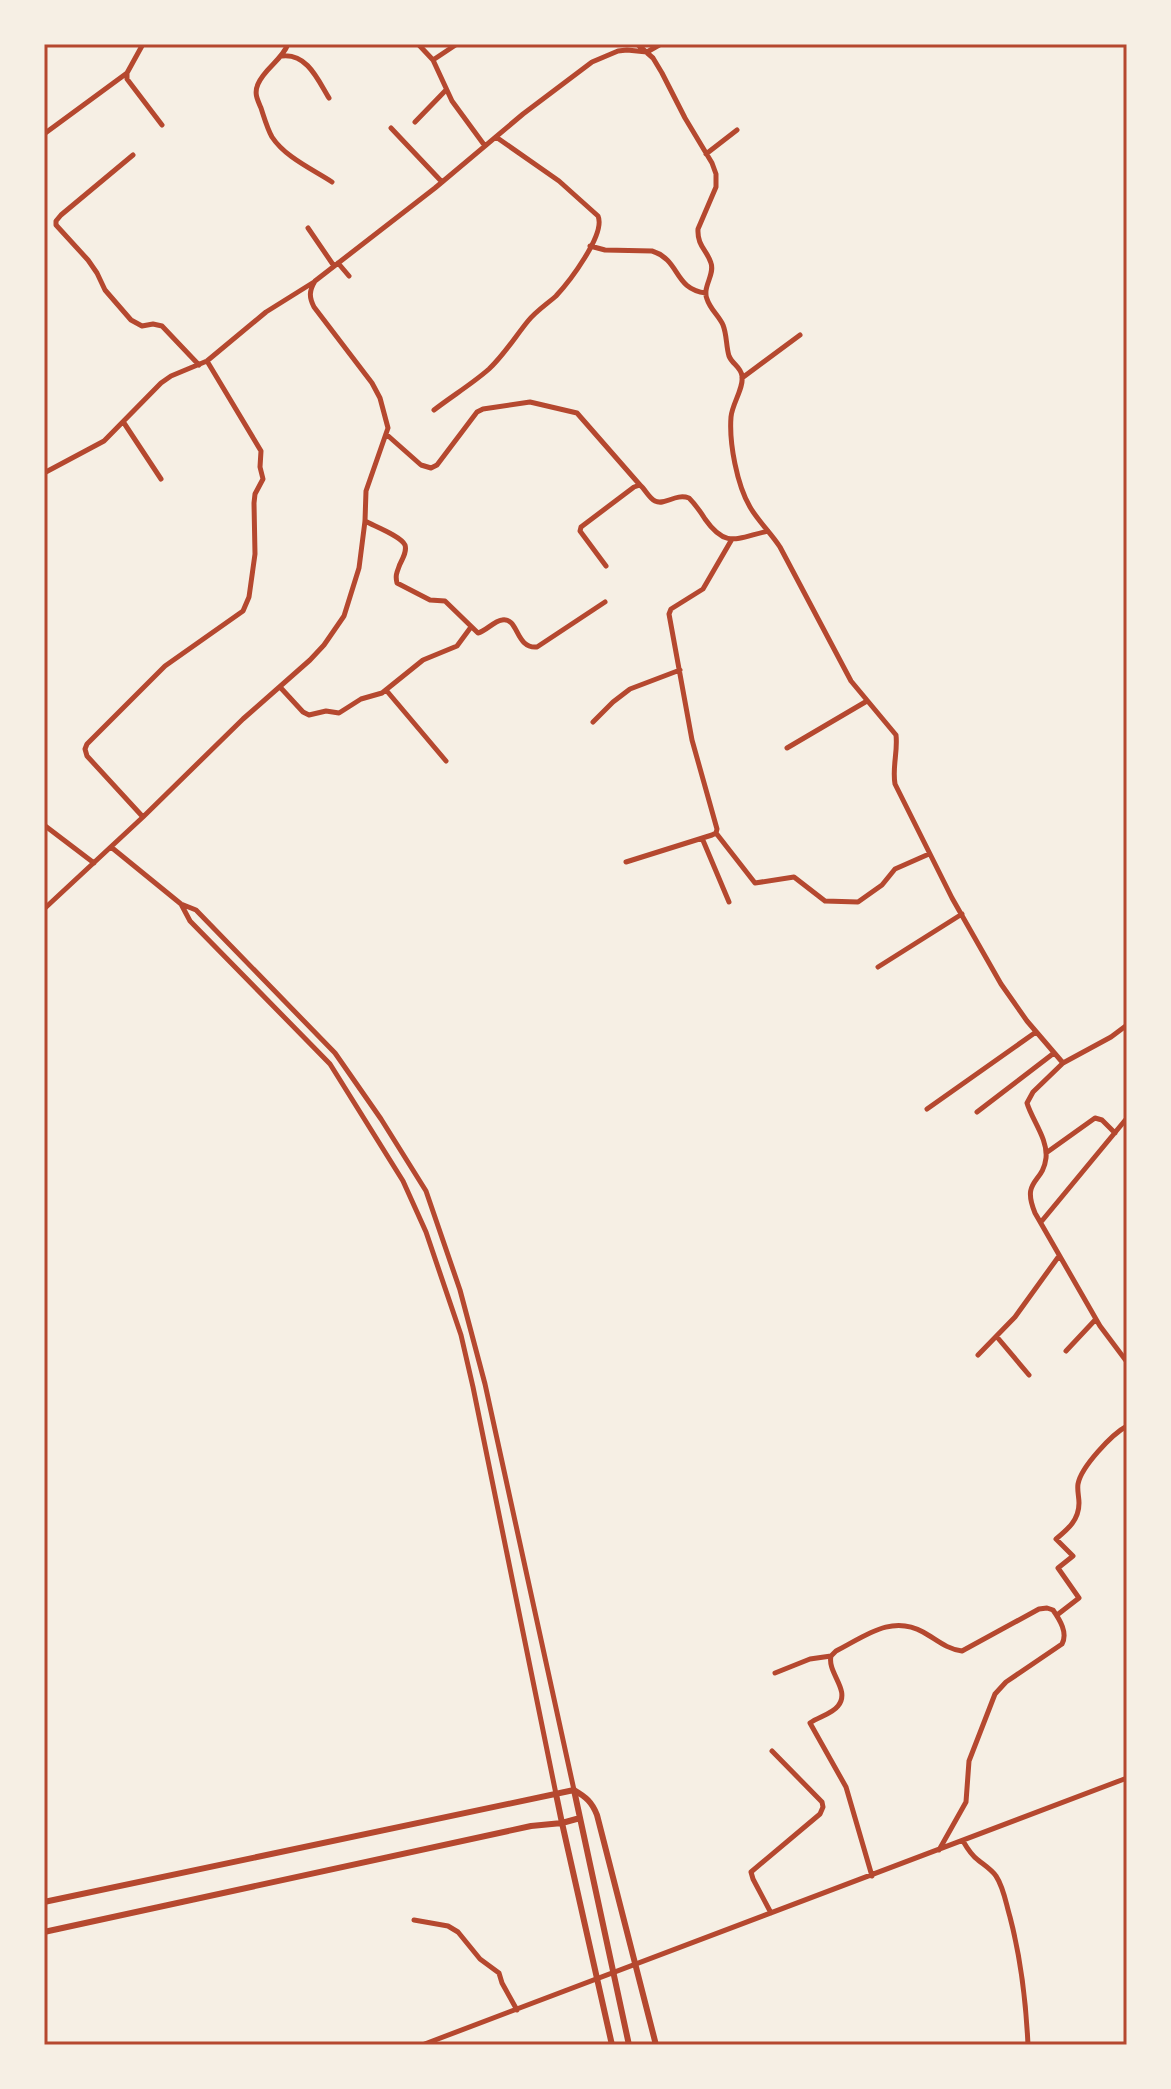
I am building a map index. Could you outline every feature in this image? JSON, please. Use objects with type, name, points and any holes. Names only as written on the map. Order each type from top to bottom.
[{"type":"street","points":[[44,134],[127,73],[143,44]]},
{"type":"street","points":[[288,44],[281,57],[264,73],[256,90],[270,133],[286,153],[332,182]]},
{"type":"street","points":[[418,44],[433,60],[446,90],[485,146]]},
{"type":"street","points":[[433,60],[457,44]]},
{"type":"street","points":[[637,44],[647,52],[668,83],[716,174],[716,187],[698,229],[698,237],[711,263],[707,299],[725,330],[730,356],[742,378],[731,418],[734,452],[746,498],[757,518],[769,530],[802,587],[842,667],[896,735],[895,784],[929,854],[1001,984],[1063,1063]]},
{"type":"street","points":[[44,473],[104,441],[161,383],[207,361],[266,312],[315,281],[442,182],[565,80],[592,62],[618,51],[647,52],[661,44]]},
{"type":"street","points":[[281,57],[293,56],[303,61],[329,98]]},
{"type":"street","points":[[127,73],[129,84],[162,125]]},
{"type":"street","points":[[415,122],[446,90]]},
{"type":"street","points":[[391,128],[442,182]]},
{"type":"street","points":[[706,154],[737,130]]},
{"type":"street","points":[[434,410],[498,360],[531,317],[565,285],[599,227],[598,216],[559,181],[496,137]]},
{"type":"street","points":[[133,155],[61,215],[56,225],[88,260],[105,290],[131,320],[142,326],[162,326],[199,365]]},
{"type":"street","points":[[308,228],[349,276]]},
{"type":"street","points":[[590,246],[605,250],[658,253],[669,261],[686,286],[706,293]]},
{"type":"street","points":[[44,909],[324,645],[344,616],[359,568],[366,491],[388,428],[380,398],[372,383],[310,299],[310,290],[315,281]]},
{"type":"street","points":[[742,378],[800,335]]},
{"type":"street","points":[[143,817],[87,756],[87,744],[165,666],[243,611],[249,597],[255,554],[255,494],[263,482],[261,451],[207,361]]},
{"type":"street","points":[[386,434],[421,465],[431,468],[437,465],[477,412],[483,409],[530,402],[577,413],[657,502],[678,495],[689,498],[718,536],[732,539],[769,530]]},
{"type":"street","points":[[124,423],[161,479]]},
{"type":"street","points":[[606,566],[580,531],[581,527],[640,485]]},
{"type":"street","points":[[365,521],[404,543],[405,553],[395,576],[397,583],[430,600],[445,601],[478,633],[507,620],[525,645],[537,647],[605,602]]},
{"type":"street","points":[[732,539],[707,584],[671,609],[669,614],[692,740],[716,833],[755,883],[794,877],[825,901],[858,902],[882,885],[895,869],[929,854]]},
{"type":"street","points":[[280,687],[299,709],[309,715],[326,711],[339,713],[361,699],[382,693],[417,663],[457,646],[471,627]]},
{"type":"street","points":[[593,722],[630,689],[680,670]]},
{"type":"street","points":[[386,690],[446,761]]},
{"type":"street","points":[[787,748],[867,701]]},
{"type":"street","points":[[44,825],[94,863]]},
{"type":"street","points":[[626,862],[716,833]]},
{"type":"street","points":[[702,838],[729,902]]},
{"type":"street","points":[[111,847],[181,904],[196,910],[335,1053],[426,1191],[460,1290],[485,1384],[629,2045]]},
{"type":"street","points":[[181,904],[190,921],[330,1064],[403,1181],[426,1232],[461,1335],[473,1387],[562,1823],[612,2045]]},
{"type":"street","points":[[878,967],[962,914]]},
{"type":"street","points":[[1127,1025],[1063,1063],[1033,1092],[1027,1103],[1046,1153],[1042,1169],[1030,1191],[1030,1201],[1096,1319],[1127,1362]]},
{"type":"street","points":[[927,1109],[1036,1032]]},
{"type":"street","points":[[977,1112],[1054,1053]]},
{"type":"street","points":[[1046,1153],[1095,1118],[1102,1120],[1115,1133]]},
{"type":"street","points":[[1041,1222],[1127,1118]]},
{"type":"street","points":[[978,1355],[1015,1317],[1059,1256]]},
{"type":"street","points":[[1066,1351],[1096,1319]]},
{"type":"street","points":[[997,1337],[1029,1375]]},
{"type":"street","points":[[1057,1615],[1079,1598],[1058,1568],[1073,1556],[1056,1539],[1070,1528],[1078,1514],[1078,1484],[1085,1469],[1115,1434],[1127,1426]]},
{"type":"street","points":[[775,1673],[810,1659],[831,1656],[880,1627],[903,1624],[914,1627],[952,1650],[962,1651],[1039,1609],[1053,1610],[1065,1634],[1062,1644],[1006,1682],[995,1694],[969,1761],[966,1802],[939,1850]]},
{"type":"street","points":[[831,1656],[830,1666],[842,1691],[842,1698],[836,1709],[810,1723],[846,1787],[872,1876]]},
{"type":"street","points":[[771,1913],[751,1872],[820,1814],[823,1807],[822,1802],[772,1751]]},
{"type":"street","points":[[422,2045],[1127,1778]]},
{"type":"street","points":[[44,1902],[574,1790],[593,1804],[597,1815],[656,2045]]},
{"type":"street","points":[[44,1932],[580,1818]]},
{"type":"street","points":[[963,1841],[970,1853],[991,1870],[1004,1896],[1021,1960],[1028,2045]]},
{"type":"street","points":[[414,1920],[448,1926],[458,1932],[480,1959],[499,1973],[517,2010]]}]
